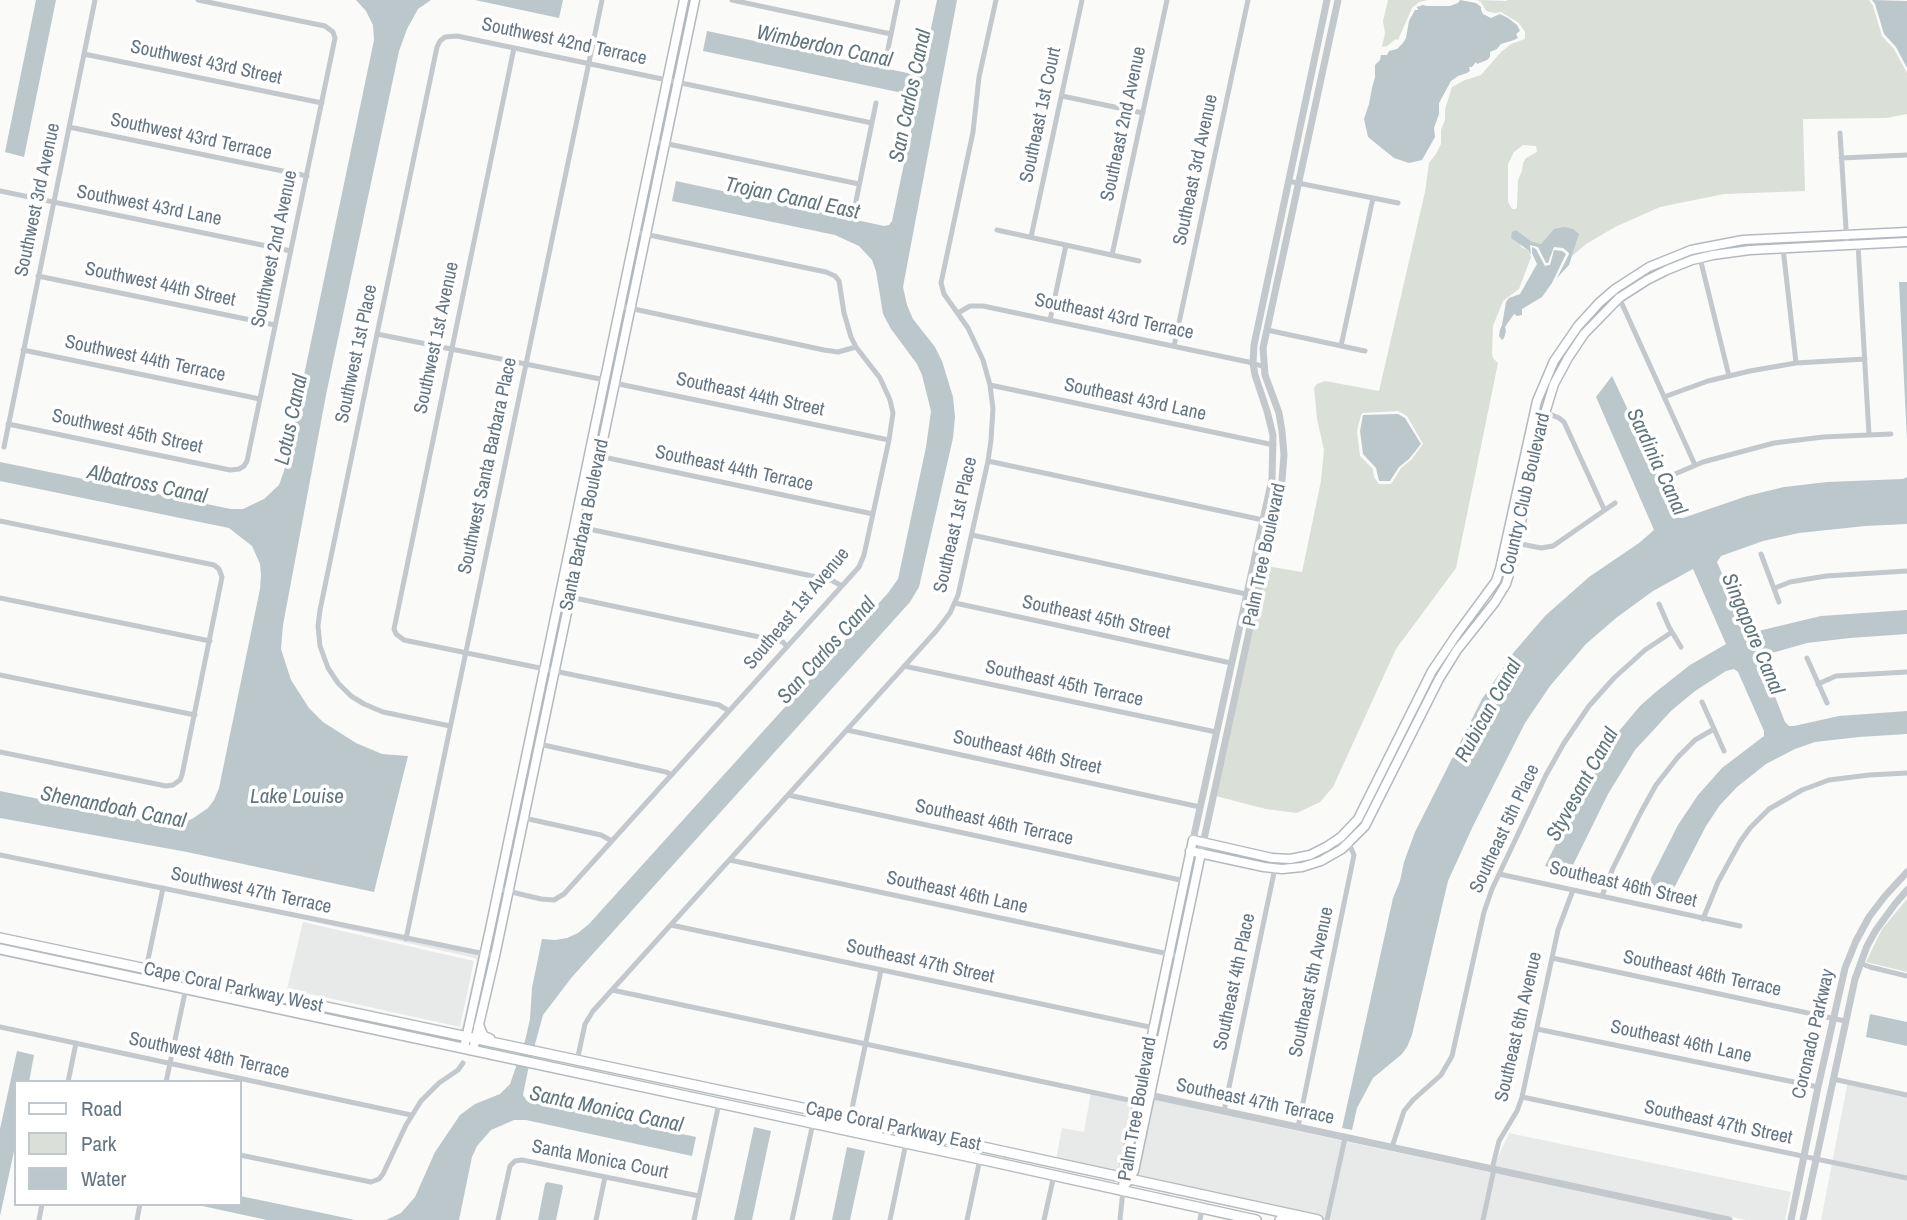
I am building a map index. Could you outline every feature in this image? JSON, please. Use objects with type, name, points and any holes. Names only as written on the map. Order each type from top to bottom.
[{"type":"main road","name":"Santa Barbara Boulevard","points":[[468,1049],[484,954],[684,0]]},
{"type":"main road","name":"Santa Barbara Boulevard","points":[[471,1038],[479,1026],[495,957],[695,0]]},
{"type":"main road","name":"Country Club Boulevard","points":[[1193,840],[1276,859],[1290,859],[1310,855],[1331,844],[1350,829],[1361,813],[1428,679],[1457,634],[1493,587],[1500,569],[1535,410],[1547,375],[1565,343],[1592,310],[1615,289],[1649,267],[1696,248],[1744,240],[1907,232]]},
{"type":"main road","name":"Country Club Boulevard","points":[[1190,851],[1275,868],[1301,867],[1332,856],[1349,844],[1365,826],[1437,684],[1457,650],[1501,593],[1510,574],[1545,412],[1554,384],[1573,349],[1595,321],[1619,298],[1657,275],[1699,258],[1730,252],[1907,242]]},
{"type":"main road","points":[[1428,679],[1437,684]]},
{"type":"main road","points":[[1402,730],[1411,734]]},
{"type":"main road","name":"Palm Tree Boulevard","points":[[1126,1178],[1134,1171],[1149,1095],[1168,954],[1193,840]]},
{"type":"main road","name":"Palm Tree Boulevard","points":[[1123,1190],[1126,1178],[1124,1169],[1138,1102],[1178,956],[1201,853]]},
{"type":"main road","name":"Cape Coral Parkway West","points":[[0,938],[471,1038]]},
{"type":"main road","name":"Cape Coral Parkway West","points":[[0,949],[468,1049]]},
{"type":"main road","points":[[78,966],[89,963],[139,973],[146,969]]},
{"type":"main road","points":[[186,988],[195,985],[245,995],[253,992]]},
{"type":"main road","points":[[284,1009],[297,1007],[342,1017],[353,1013]]},
{"type":"main road","points":[[479,1026],[483,1036],[520,1047]]},
{"type":"main road","points":[[471,1038],[520,1047]]},
{"type":"main road","name":"Cape Coral Parkway East","points":[[520,1047],[1318,1220]]},
{"type":"main road","name":"Cape Coral Parkway East","points":[[468,1049],[1256,1220]]},
{"type":"main road","points":[[665,1092],[673,1086],[705,1093],[720,1090]]},
{"type":"main road","points":[[719,1103],[729,1098],[766,1106],[781,1103]]},
{"type":"main road","points":[[813,1123],[821,1118],[867,1127],[879,1124]]},
{"type":"main road","points":[[879,1137],[888,1133],[939,1143],[943,1138]]},
{"type":"main road","points":[[1280,1220],[1292,1220]]},
{"type":"street","name":"Southwest 3rd Avenue","points":[[4,447],[95,0]]},
{"type":"street","name":"Southwest 2nd Avenue","points":[[198,0],[325,26],[333,32],[334,44],[247,461],[239,469]]},
{"type":"street","name":"Southwest Santa Barbara Place","points":[[406,939],[601,0]]},
{"type":"street","points":[[732,0],[891,34]]},
{"type":"street","points":[[887,54],[898,0]]},
{"type":"street","name":"Southeast 1st Place","points":[[577,1061],[588,1019],[905,666],[942,624],[955,603],[988,461],[993,419],[990,385],[976,344],[944,294],[942,277],[973,132],[979,77],[996,0]]},
{"type":"street","name":"Southeast 1st Court","points":[[1031,237],[1082,0]]},
{"type":"street","name":"Southeast 2nd Avenue","points":[[1112,255],[1167,0]]},
{"type":"street","name":"Southeast 3rd Avenue","points":[[1174,346],[1248,0]]},
{"type":"street","name":"Palm Tree Boulevard","points":[[1193,840],[1272,479],[1274,445],[1271,423],[1253,363],[1257,327],[1327,0]]},
{"type":"street","name":"Palm Tree Boulevard","points":[[1201,853],[1282,480],[1284,444],[1279,413],[1264,367],[1263,348],[1338,0]]},
{"type":"street","name":"Southwest 42nd Terrace","points":[[445,37],[457,36],[872,123]]},
{"type":"street","name":"Southwest 1st Place","points":[[445,37],[437,47],[319,618],[319,639],[322,653],[334,678],[351,696],[376,710],[450,726]]},
{"type":"street","name":"Southwest 1st Avenue","points":[[466,652],[404,640],[394,629],[514,48]]},
{"type":"street","name":"Southwest 43rd Street","points":[[84,54],[322,103]]},
{"type":"street","points":[[1062,96],[1143,113]]},
{"type":"street","points":[[855,206],[876,103]]},
{"type":"street","name":"Southwest 43rd Terrace","points":[[69,127],[307,176]]},
{"type":"street","points":[[1840,133],[1847,246]]},
{"type":"street","points":[[654,141],[859,184]]},
{"type":"street","points":[[1842,158],[1907,155]]},
{"type":"street","points":[[1288,181],[1398,204]]},
{"type":"street","name":"Southwest 43rd Lane","points":[[0,191],[291,251]]},
{"type":"street","points":[[1341,346],[1373,198]]},
{"type":"street","points":[[998,230],[1139,261]]},
{"type":"street","points":[[635,232],[645,234]]},
{"type":"street","name":"Southeast 1st Avenue","points":[[509,892],[541,900],[554,900],[564,894],[842,586],[862,561],[889,440],[893,413],[888,394],[880,378],[856,347],[846,325],[839,281],[835,276],[645,234]]},
{"type":"street","points":[[1858,234],[1869,435]]},
{"type":"street","points":[[1782,238],[1796,363]]},
{"type":"street","points":[[1050,320],[1066,245]]},
{"type":"street","points":[[1696,248],[1729,376]]},
{"type":"street","name":"Southwest 44th Street","points":[[38,276],[275,325]]},
{"type":"street","points":[[1615,289],[1695,465]]},
{"type":"street","name":"Southeast 43rd Terrace","points":[[958,313],[976,305],[1264,367]]},
{"type":"street","points":[[620,306],[838,352],[856,347]]},
{"type":"street","points":[[1257,327],[1365,351]]},
{"type":"street","points":[[377,334],[604,380]]},
{"type":"street","name":"Southwest 44th Terrace","points":[[23,350],[260,399]]},
{"type":"street","points":[[1664,397],[1729,376],[1796,363],[1865,359]]},
{"type":"street","name":"Southeast 44th Street","points":[[604,380],[889,440]]},
{"type":"street","name":"Southeast 43rd Lane","points":[[990,385],[1274,445]]},
{"type":"street","points":[[1535,410],[1564,422],[1604,509]]},
{"type":"street","name":"Southwest 45th Street","points":[[8,424],[230,470],[239,469]]},
{"type":"street","points":[[1675,474],[1695,465],[1774,443],[1823,437],[1891,435]]},
{"type":"street","points":[[1274,445],[1284,444]]},
{"type":"street","name":"Southeast 44th Terrace","points":[[589,454],[873,514]]},
{"type":"street","points":[[988,461],[1273,522]]},
{"type":"street","points":[[1506,541],[1541,548],[1553,546],[1615,503]]},
{"type":"street","points":[[0,521],[214,565],[222,576],[180,780],[166,786],[0,752]]},
{"type":"street","points":[[574,526],[831,580],[842,586]]},
{"type":"street","points":[[972,535],[1256,596]]},
{"type":"street","points":[[1761,554],[1779,602]]},
{"type":"street","points":[[1774,588],[1790,582],[1826,576],[1907,571]]},
{"type":"street","points":[[560,594],[783,642],[787,647]]},
{"type":"street","points":[[0,598],[210,641]]},
{"type":"street","name":"Southeast 45th Street","points":[[955,603],[1231,663]]},
{"type":"street","points":[[1659,604],[1681,647]]},
{"type":"street","name":"Southeast 5th Place","points":[[1392,1147],[1404,1111],[1441,1075],[1452,1056],[1484,912],[1546,775],[1576,724],[1614,678],[1645,650],[1672,632]]},
{"type":"street","points":[[466,652],[719,705],[729,711]]},
{"type":"street","points":[[1807,657],[1827,703]]},
{"type":"street","points":[[1231,663],[1241,665]]},
{"type":"street","name":"Southeast 45th Terrace","points":[[905,666],[1216,732]]},
{"type":"street","points":[[1818,684],[1836,676],[1907,672]]},
{"type":"street","points":[[0,675],[195,715]]},
{"type":"street","points":[[1703,702],[1724,751]]},
{"type":"street","points":[[1602,896],[1640,812],[1656,785],[1695,740],[1714,729]]},
{"type":"street","name":"Southeast 46th Street","points":[[847,730],[1200,807]]},
{"type":"street","points":[[1216,732],[1226,734]]},
{"type":"street","points":[[529,742],[672,775]]},
{"type":"street","points":[[1703,919],[1718,882],[1740,842],[1759,818],[1780,802],[1829,780],[1907,773]]},
{"type":"street","name":"Southeast 46th Terrace","points":[[788,795],[1194,883]]},
{"type":"street","points":[[1200,807],[1210,809]]},
{"type":"street","points":[[514,816],[601,835],[612,841]]},
{"type":"street","points":[[1331,844],[1349,844]]},
{"type":"street","name":"Southeast 5th Avenue","points":[[1298,1127],[1354,855],[1349,844]]},
{"type":"street","name":"Southwest 47th Terrace","points":[[0,855],[495,957]]},
{"type":"street","name":"Southeast 4th Place","points":[[1224,1111],[1276,859]]},
{"type":"street","name":"Southeast 46th Lane","points":[[730,860],[1178,956]]},
{"type":"street","name":"Coronado Parkway","points":[[1791,1220],[1841,981],[1856,941],[1876,907],[1907,872]]},
{"type":"street","name":"Southeast 46th Street","points":[[1499,874],[1740,926]]},
{"type":"street","points":[[146,969],[163,888]]},
{"type":"street","points":[[499,889],[509,892]]},
{"type":"street","name":"Southeast 6th Avenue","points":[[1483,1220],[1499,1141],[1522,1097],[1558,930],[1573,890]]},
{"type":"street","name":"Coronado Parkway","points":[[1803,1220],[1860,963],[1876,930],[1907,890]]},
{"type":"street","name":"Southeast 47th Street","points":[[671,925],[1158,1029]]},
{"type":"street","name":"Southeast 46th Terrace","points":[[1552,958],[1845,1021]]},
{"type":"street","points":[[1860,963],[1907,976]]},
{"type":"street","points":[[850,1118],[881,970]]},
{"type":"street","points":[[166,1080],[186,988]]},
{"type":"street","points":[[612,990],[1138,1102]]},
{"type":"street","name":"Southwest 48th Terrace","points":[[0,1027],[411,1115]]},
{"type":"street","name":"Southeast 46th Lane","points":[[1537,1029],[1818,1087]]},
{"type":"street","points":[[68,1080],[76,1043]]},
{"type":"street","points":[[242,1155],[365,1182],[379,1179],[411,1115],[432,1089],[458,1070],[463,1063]]},
{"type":"street","points":[[1833,1079],[1907,1095]]},
{"type":"street","points":[[1818,1087],[1825,1094],[1822,1112],[1825,1118]]},
{"type":"street","name":"Southeast 47th Terrace","points":[[1138,1102],[1149,1095],[1729,1220]]},
{"type":"street","name":"Southeast 47th Street","points":[[1522,1097],[1907,1178]]},
{"type":"street","points":[[694,1220],[719,1103]]},
{"type":"street","points":[[792,1220],[813,1123]]},
{"type":"street","points":[[1327,1220],[1345,1138]]},
{"type":"street","points":[[890,1220],[906,1143]]},
{"type":"street","points":[[967,1220],[980,1158]]},
{"type":"street","name":"Santa Monica Court","points":[[498,1220],[508,1172],[515,1161],[528,1160],[699,1196]]},
{"type":"street","points":[[1044,1220],[1054,1175]]},
{"type":"street","points":[[596,1220],[606,1177]]},
{"type":"street","points":[[1120,1220],[1123,1190]]},
{"type":"street","points":[[1200,1220],[1202,1208]]},
{"type":"shaded area","points":[[310,921],[482,953],[464,1034],[296,998],[297,994],[460,1029],[477,961],[475,958]]},
{"type":"shaded area","points":[[303,922],[474,961],[460,1027],[287,989]]},
{"type":"shaded area","points":[[1848,1081],[1907,1094],[1907,1220],[1821,1220]]},
{"type":"shaded area","points":[[1091,1092],[1135,1101],[1121,1174],[1056,1159],[1062,1128],[1084,1132]]},
{"type":"shaded area","points":[[1152,1099],[1713,1220],[1333,1220],[1134,1176]]},
{"type":"shaded area","points":[[1509,1133],[1791,1192],[1785,1220],[1746,1220],[1494,1166]]},
{"type":"green space","points":[[1388,0],[1428,0],[1419,2],[1412,8],[1398,40],[1382,47],[1385,33],[1383,21]]},
{"type":"green space","points":[[1477,0],[1869,0],[1882,36],[1894,49],[1907,73],[1907,114],[1886,118],[1803,119],[1805,191],[1724,194],[1660,207],[1615,227],[1586,244],[1572,256],[1578,234],[1546,239],[1541,244],[1532,243],[1516,230],[1521,247],[1528,250],[1531,257],[1519,289],[1503,301],[1493,326],[1492,354],[1498,363],[1456,568],[1396,649],[1333,787],[1320,802],[1297,813],[1266,809],[1216,796],[1266,566],[1302,572],[1321,481],[1324,450],[1314,388],[1325,381],[1379,391],[1425,192],[1429,163],[1441,144],[1445,109],[1452,87],[1481,75],[1501,52],[1511,44],[1525,39],[1525,32],[1519,23],[1501,12],[1486,11]],"holes":[[[1523,145],[1536,146],[1537,152],[1523,163],[1518,180],[1517,207],[1512,209],[1508,202],[1508,164],[1514,152]],[[1398,411],[1407,416],[1423,444],[1401,468],[1391,484],[1379,484],[1373,469],[1360,456],[1357,431],[1361,415]]]},
{"type":"green space","points":[[1907,899],[1907,972],[1866,962],[1882,929]]},
{"type":"water","points":[[36,0],[56,0],[24,157],[5,152]]},
{"type":"water","name":"Lake Louise","points":[[356,0],[431,0],[418,9],[399,51],[326,395],[283,625],[281,649],[291,680],[309,708],[323,722],[356,743],[382,754],[408,756],[374,892],[187,852],[0,818],[0,791],[166,825],[192,819],[208,808],[214,800],[219,788],[260,589],[260,564],[252,546],[229,528],[0,481],[0,462],[231,509],[243,509],[264,499],[279,485],[374,40],[373,25]]},
{"type":"water","points":[[475,0],[563,0],[559,18]]},
{"type":"water","points":[[937,0],[957,0],[903,287],[913,319],[935,347],[942,361],[953,397],[955,417],[953,438],[919,587],[910,602],[572,977],[543,1015],[528,1070],[523,1095],[527,1101],[696,1137],[692,1156],[526,1120],[514,1120],[491,1130],[477,1146],[472,1157],[459,1220],[386,1220],[401,1213],[415,1197],[435,1152],[460,1115],[475,1104],[500,1094],[510,1084],[530,1019],[532,988],[542,939],[567,938],[589,924],[898,579],[931,411],[917,364],[883,314],[872,260],[859,246],[835,235],[672,201],[676,181],[889,225],[892,221],[916,98],[703,51],[707,31],[917,75],[922,71]]},
{"type":"water","points":[[1460,0],[1476,3],[1483,14],[1491,18],[1500,14],[1508,18],[1520,31],[1516,34],[1518,38],[1501,44],[1490,52],[1487,60],[1477,64],[1476,62],[1469,67],[1470,71],[1451,81],[1439,103],[1435,137],[1422,160],[1409,163],[1394,158],[1368,137],[1364,119],[1375,77],[1375,65],[1381,55],[1387,55],[1403,43],[1409,21],[1415,10],[1418,10],[1417,7],[1450,6]]},
{"type":"water","points":[[1872,0],[1907,1],[1907,68],[1896,47],[1884,34]]},
{"type":"water","points":[[1564,227],[1579,234],[1569,265],[1557,278],[1568,252],[1554,247],[1546,263],[1538,247],[1530,245],[1531,255],[1511,238],[1512,232],[1516,230],[1532,242],[1541,244],[1554,229]]},
{"type":"water","points":[[1532,247],[1536,249],[1545,266],[1550,265],[1554,250],[1566,254],[1542,297],[1522,309],[1522,315],[1514,314],[1505,327],[1502,340],[1499,336],[1506,302],[1520,294],[1537,264]]},
{"type":"water","points":[[1899,282],[1907,282],[1907,440],[1904,380]]},
{"type":"water","points":[[1612,376],[1679,518],[1784,487],[1907,477],[1907,524],[1799,533],[1763,541],[1721,556],[1717,562],[1746,630],[1750,633],[1821,616],[1907,610],[1907,634],[1807,643],[1765,655],[1761,661],[1789,726],[1839,716],[1907,711],[1907,734],[1815,742],[1766,764],[1737,787],[1720,805],[1706,826],[1671,894],[1646,888],[1678,825],[1698,795],[1722,768],[1764,736],[1738,672],[1734,669],[1726,671],[1672,710],[1635,750],[1608,794],[1569,873],[1545,866],[1590,776],[1614,737],[1640,706],[1657,691],[1690,665],[1726,644],[1693,569],[1653,591],[1586,644],[1550,686],[1525,723],[1448,881],[1407,1047],[1373,1078],[1357,1108],[1352,1130],[1342,1128],[1393,898],[1404,862],[1415,832],[1482,699],[1514,652],[1545,616],[1589,577],[1654,530],[1596,397]]},
{"type":"water","points":[[1398,414],[1405,418],[1421,444],[1390,481],[1379,481],[1376,468],[1363,454],[1360,431],[1363,415]]},
{"type":"water","points":[[1870,1014],[1907,1022],[1907,1046],[1866,1037]]},
{"type":"water","points":[[17,1051],[34,1055],[29,1080],[14,1080],[14,1151],[0,1216],[0,1129]]},
{"type":"water","points":[[754,1127],[771,1131],[752,1220],[734,1220]]},
{"type":"water","points":[[847,1147],[865,1151],[850,1220],[832,1220]]},
{"type":"water","points":[[547,1182],[563,1187],[556,1220],[538,1220],[545,1184]]},
{"type":"water","points":[[242,1196],[355,1220],[267,1220],[202,1206],[242,1206]]},
{"type":"water label","name":"Wimberdon Canal","points":[[824,47]]},
{"type":"water label","name":"San Carlos Canal","points":[[911,96]]},
{"type":"water label","name":"Trojan Canal East","points":[[792,199]]},
{"type":"water label","name":"Lotus Canal","points":[[292,420]]},
{"type":"water label","name":"Sardinia Canal","points":[[1656,462]]},
{"type":"water label","name":"Albatross Canal","points":[[147,485]]},
{"type":"water label","name":"Singapore Canal","points":[[1752,634]]},
{"type":"water label","name":"San Carlos Canal","points":[[827,651]]},
{"type":"water label","name":"Rubican Canal","points":[[1489,711]]},
{"type":"water label","name":"Styvesant Canal","points":[[1583,785]]},
{"type":"water label","name":"Shenandoah Canal","points":[[113,808]]},
{"type":"water label","name":"Santa Monica Canal","points":[[606,1110]]}]
